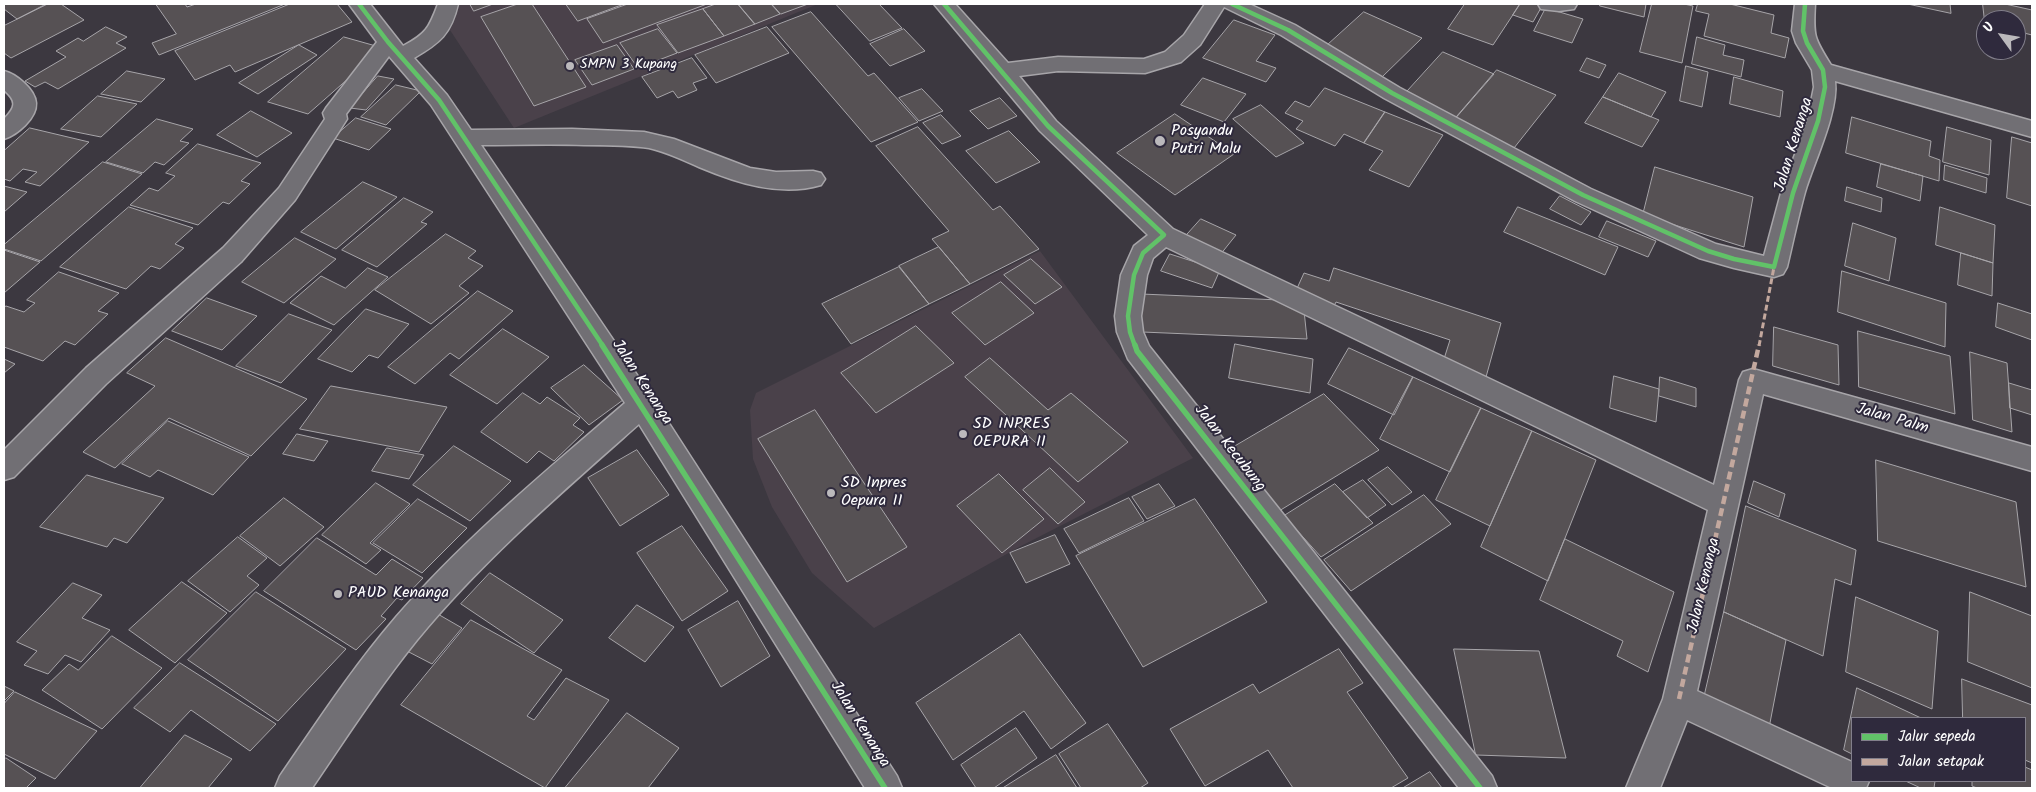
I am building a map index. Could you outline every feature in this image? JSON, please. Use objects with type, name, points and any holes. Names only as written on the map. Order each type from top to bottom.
[{"type":"street","name":"Jalan Kenanga","points":[[359,4],[394,49],[439,100],[642,405],[885,788]]},
{"type":"street","points":[[4,468],[96,376],[232,255],[287,194],[336,118],[334,113],[394,49],[434,37],[441,29],[448,4]]},
{"type":"street","points":[[944,4],[1048,126],[1164,234],[1724,504]]},
{"type":"street","points":[[1003,71],[1058,64],[1145,66],[1173,58],[1192,40],[1214,4]]},
{"type":"street","name":"Jalan Kenanga","points":[[1232,4],[1288,30],[1392,92],[1583,195],[1708,251],[1734,259],[1774,267],[1793,193],[1818,121],[1825,87],[1823,70],[1807,43],[1803,31],[1804,4]]},
{"type":"street","points":[[1548,4],[1559,6],[1567,4]]},
{"type":"street","points":[[1823,70],[2032,129]]},
{"type":"street","points":[[4,78],[22,95],[25,102],[22,113],[4,131]]},
{"type":"street","points":[[464,138],[549,136],[651,141],[682,150],[737,172],[762,179],[786,181],[813,179]]},
{"type":"street","name":"Jalan Kecubung","points":[[1164,234],[1143,254],[1134,275],[1128,316],[1130,332],[1137,351],[1480,788]]},
{"type":"street","name":"Jalan Kenanga","points":[[1643,788],[1679,699],[1753,380]]},
{"type":"street","name":"Jalan Palm","points":[[1753,380],[2032,459]]},
{"type":"street","points":[[292,788],[360,688],[424,608],[502,528],[642,405]]},
{"type":"street","points":[[1679,699],[1851,779]]},
{"type":"street","points":[[1858,782],[1872,788]]},
{"type":"shaded area","name":"SMPN 3 Kupang","points":[[433,4],[818,4],[514,128]]},
{"type":"shaded area","name":"SD INPRES OEPURA II","points":[[1040,251],[1193,458],[1021,546],[874,628],[812,573],[772,507],[753,459],[750,410],[756,393]]},
{"type":"building","points":[[4,4],[46,4],[17,19],[4,9]]},
{"type":"building","points":[[48,4],[61,4],[84,20],[11,58],[4,53],[4,26]]},
{"type":"building","points":[[156,4],[185,4],[187,7],[196,4],[285,4],[159,55],[152,43],[176,34]]},
{"type":"building","points":[[290,4],[337,4],[352,22],[235,72],[230,65],[195,80],[175,51]]},
{"type":"building","points":[[470,4],[493,4],[474,11]]},
{"type":"building","points":[[518,4],[532,4],[586,87],[534,106],[481,17]]},
{"type":"building","points":[[566,4],[624,4],[578,21]]},
{"type":"building","points":[[628,4],[707,4],[603,43],[587,19]]},
{"type":"building","points":[[716,4],[738,4],[755,24],[724,36],[703,9]]},
{"type":"building","points":[[738,4],[771,4],[780,14],[755,24]]},
{"type":"building","points":[[772,4],[808,4],[781,14]]},
{"type":"building","points":[[836,4],[879,4],[902,28],[870,41]]},
{"type":"building","points":[[1465,4],[1520,4],[1493,45],[1448,29]]},
{"type":"building","points":[[1520,4],[1537,4],[1542,6],[1533,22],[1513,15]]},
{"type":"building","points":[[1600,4],[1646,4],[1644,17],[1600,6]]},
{"type":"building","points":[[1652,4],[1684,4],[1693,6],[1682,63],[1640,52]]},
{"type":"building","points":[[1698,4],[1730,4],[1774,15],[1771,33],[1789,38],[1785,58],[1704,36],[1709,14],[1696,11]]},
{"type":"building","points":[[1908,4],[1950,4],[1951,13]]},
{"type":"building","points":[[1983,4],[2005,4],[2032,10],[2032,35],[2026,34],[2026,10],[1984,10]]},
{"type":"building","points":[[1546,8],[1583,19],[1572,43],[1534,31]]},
{"type":"building","points":[[703,9],[724,36],[678,53],[657,25]]},
{"type":"building","points":[[811,12],[868,76],[874,73],[918,122],[871,142],[772,27]]},
{"type":"building","points":[[1364,12],[1422,38],[1381,78],[1322,50]]},
{"type":"building","points":[[1234,20],[1275,35],[1256,61],[1276,68],[1266,82],[1203,58]]},
{"type":"building","points":[[106,27],[127,37],[116,43],[126,48],[58,89],[45,82],[35,87],[25,81],[66,57],[56,51],[78,38],[83,41]]},
{"type":"building","points":[[767,27],[789,53],[716,83],[695,55]]},
{"type":"building","points":[[658,29],[677,53],[638,68],[620,43]]},
{"type":"building","points":[[904,29],[925,51],[890,66],[870,44]]},
{"type":"building","points":[[344,37],[383,48],[308,114],[268,102]]},
{"type":"building","points":[[1697,37],[1725,45],[1723,55],[1744,60],[1741,77],[1692,64]]},
{"type":"building","points":[[299,45],[317,55],[258,94],[239,83]]},
{"type":"building","points":[[617,45],[634,69],[592,85],[575,60]]},
{"type":"building","points":[[1443,52],[1494,74],[1454,120],[1403,96]]},
{"type":"building","points":[[692,58],[707,78],[693,83],[697,90],[678,98],[673,91],[657,98],[642,77]]},
{"type":"building","points":[[1587,58],[1606,65],[1599,78],[1580,71]]},
{"type":"building","points":[[1686,66],[1708,72],[1702,107],[1680,101]]},
{"type":"building","points":[[1497,70],[1556,95],[1514,148],[1454,120]]},
{"type":"building","points":[[127,71],[165,79],[141,102],[101,94]]},
{"type":"building","points":[[1619,73],[1666,92],[1651,117],[1603,97]]},
{"type":"building","points":[[378,76],[394,79],[366,110],[350,108]]},
{"type":"building","points":[[1734,77],[1783,91],[1780,117],[1730,104]]},
{"type":"building","points":[[1203,78],[1246,94],[1224,122],[1181,105]]},
{"type":"building","points":[[396,85],[421,91],[386,125],[361,117]]},
{"type":"building","points":[[1325,88],[1385,112],[1364,143],[1344,134],[1335,146],[1296,129],[1303,121],[1285,113],[1295,101],[1309,107]]},
{"type":"building","points":[[922,89],[943,111],[919,121],[899,98]]},
{"type":"building","points":[[98,96],[137,104],[101,137],[61,129]]},
{"type":"building","points":[[1603,97],[1659,120],[1642,147],[1585,123]]},
{"type":"building","points":[[1000,98],[1017,116],[988,129],[970,111]]},
{"type":"building","points":[[1261,105],[1304,143],[1276,157],[1233,119]]},
{"type":"building","points":[[251,111],[292,133],[257,157],[217,135]]},
{"type":"building","points":[[1385,112],[1443,135],[1409,187],[1369,170],[1383,151],[1364,143]]},
{"type":"building","points":[[1175,114],[1234,154],[1175,195],[1117,153]]},
{"type":"building","points":[[941,115],[961,136],[942,144],[923,123]]},
{"type":"building","points":[[1852,117],[1931,141],[1929,156],[1940,160],[1939,181],[1846,153]]},
{"type":"building","points":[[356,118],[391,129],[369,150],[333,138]]},
{"type":"building","points":[[157,119],[193,129],[180,141],[189,143],[164,165],[155,162],[143,173],[106,162]]},
{"type":"building","points":[[918,127],[993,210],[1000,206],[1039,249],[970,284],[932,239],[949,231],[876,146]]},
{"type":"building","points":[[1947,127],[1991,140],[1989,175],[1943,162]]},
{"type":"building","points":[[30,128],[89,142],[40,186],[25,182],[37,172],[23,169],[10,181],[4,179],[4,151]]},
{"type":"building","points":[[1009,131],[1040,162],[996,183],[966,151]]},
{"type":"building","points":[[2012,137],[2032,143],[2032,206],[2007,198]]},
{"type":"building","points":[[198,144],[261,163],[241,181],[250,184],[229,204],[223,202],[198,225],[130,205],[149,188],[158,191],[175,176],[166,173]]},
{"type":"building","points":[[103,162],[142,174],[41,261],[4,249],[4,245]]},
{"type":"building","points":[[1881,164],[1923,176],[1920,201],[1877,187]]},
{"type":"building","points":[[1945,165],[1987,178],[1986,193],[1944,180]]},
{"type":"building","points":[[1655,167],[1753,197],[1744,247],[1643,215]]},
{"type":"building","points":[[363,182],[397,197],[336,249],[301,232]]},
{"type":"building","points":[[4,186],[27,192],[4,212]]},
{"type":"building","points":[[1847,187],[1882,198],[1881,212],[1845,201]]},
{"type":"building","points":[[1560,196],[1591,212],[1581,225],[1550,209]]},
{"type":"building","points":[[404,198],[433,212],[421,222],[427,224],[377,267],[342,250]]},
{"type":"building","points":[[129,207],[193,228],[175,244],[184,248],[160,269],[151,266],[126,289],[60,267]]},
{"type":"building","points":[[1518,207],[1618,247],[1605,275],[1504,232]]},
{"type":"building","points":[[1940,207],[1995,225],[1993,263],[1936,245]]},
{"type":"building","points":[[1201,219],[1236,235],[1220,255],[1184,238]]},
{"type":"building","points":[[1607,221],[1656,241],[1648,257],[1599,237]]},
{"type":"building","points":[[1853,223],[1896,238],[1889,281],[1845,266]]},
{"type":"building","points":[[446,234],[476,251],[468,258],[483,266],[459,286],[469,293],[431,324],[375,290]]},
{"type":"building","points":[[295,238],[336,259],[284,303],[242,282]]},
{"type":"building","points":[[939,247],[970,284],[929,304],[899,266]]},
{"type":"building","points":[[4,250],[40,262],[4,293]]},
{"type":"building","points":[[1961,253],[1993,263],[1992,296],[1958,285]]},
{"type":"building","points":[[1170,254],[1220,270],[1212,288],[1161,271]]},
{"type":"building","points":[[1031,259],[1062,287],[1035,304],[1004,275]]},
{"type":"building","points":[[899,267],[929,304],[851,344],[822,304]]},
{"type":"building","points":[[368,268],[388,277],[334,325],[290,303],[321,276],[345,288]]},
{"type":"building","points":[[1334,268],[1501,323],[1486,377],[1443,362],[1450,340],[1336,302],[1333,308],[1294,295],[1304,273],[1329,281]]},
{"type":"building","points":[[1842,271],[1946,303],[1945,347],[1838,312]]},
{"type":"building","points":[[59,272],[119,293],[98,311],[108,314],[75,345],[65,341],[43,361],[4,347],[4,307],[24,312],[35,303],[27,300]]},
{"type":"building","points":[[1001,282],[1034,313],[985,345],[952,313]]},
{"type":"building","points":[[478,291],[513,311],[459,359],[450,353],[415,384],[388,367]]},
{"type":"building","points":[[1141,294],[1303,301],[1307,339],[1142,332]]},
{"type":"building","points":[[207,298],[257,316],[222,350],[172,331]]},
{"type":"building","points":[[1998,303],[2032,314],[2032,340],[1996,327]]},
{"type":"building","points":[[366,309],[409,324],[378,358],[369,355],[352,372],[318,359]]},
{"type":"building","points":[[289,314],[332,330],[281,383],[236,366]]},
{"type":"building","points":[[916,326],[954,363],[876,413],[841,373]]},
{"type":"building","points":[[1774,327],[1838,345],[1839,385],[1773,366]]},
{"type":"building","points":[[503,329],[549,357],[497,404],[450,375]]},
{"type":"building","points":[[1858,331],[1950,356],[1955,414],[1859,387]]},
{"type":"building","points":[[166,338],[307,399],[251,456],[169,418],[115,468],[83,452],[155,386],[127,373]]},
{"type":"building","points":[[1235,344],[1313,359],[1310,393],[1229,378]]},
{"type":"building","points":[[1349,348],[1413,377],[1394,415],[1328,384]]},
{"type":"building","points":[[1970,352],[2007,363],[2012,432],[1973,420]]},
{"type":"building","name":"SD Inpres Oepura II","points":[[990,358],[1048,410],[1071,393],[1128,442],[1078,482],[965,377]]},
{"type":"building","points":[[4,359],[15,364],[4,373]]},
{"type":"building","points":[[584,365],[623,400],[589,425],[551,388]]},
{"type":"building","points":[[1614,376],[1659,389],[1656,422],[1610,408]]},
{"type":"building","points":[[1413,377],[1481,408],[1450,472],[1380,439]]},
{"type":"building","points":[[1660,377],[1696,388],[1696,407],[1659,396]]},
{"type":"building","points":[[2009,383],[2032,390],[2032,415],[2010,408]]},
{"type":"building","points":[[331,386],[447,407],[419,452],[300,429]]},
{"type":"building","points":[[523,393],[540,404],[547,397],[580,418],[573,425],[584,432],[554,461],[539,451],[527,463],[481,432]]},
{"type":"building","points":[[1324,394],[1379,450],[1279,511],[1227,451]]},
{"type":"building","points":[[1481,408],[1532,431],[1490,526],[1436,500]]},
{"type":"building","name":"SD Inpres Oepura II","points":[[815,410],[907,547],[847,582],[758,439]]},
{"type":"building","points":[[168,421],[249,457],[213,495],[158,470],[150,477],[122,464]]},
{"type":"building","points":[[1532,431],[1596,460],[1548,581],[1481,547]]},
{"type":"building","points":[[297,434],[328,441],[314,461],[283,454]]},
{"type":"building","points":[[454,446],[511,481],[470,521],[413,485]]},
{"type":"building","points":[[387,448],[424,455],[409,479],[372,471]]},
{"type":"building","points":[[637,450],[669,495],[620,526],[588,478]]},
{"type":"building","points":[[1876,460],[2016,502],[2026,587],[1878,541]]},
{"type":"building","points":[[1388,467],[1412,492],[1392,505],[1368,480]]},
{"type":"building","points":[[1050,468],[1085,502],[1058,524],[1023,490]]},
{"type":"building","points":[[999,474],[1044,519],[1002,553],[957,506]]},
{"type":"building","points":[[87,475],[164,498],[127,543],[114,538],[107,547],[40,527]]},
{"type":"building","points":[[1363,480],[1386,505],[1367,518],[1343,492]]},
{"type":"building","points":[[1754,481],[1785,494],[1779,517],[1748,503]]},
{"type":"building","points":[[376,483],[410,504],[370,543],[381,550],[366,564],[322,535]]},
{"type":"building","points":[[1159,484],[1175,506],[1147,519],[1132,497]]},
{"type":"building","points":[[1335,484],[1373,523],[1321,557],[1284,516]]},
{"type":"building","points":[[1424,495],[1451,524],[1351,591],[1324,560]]},
{"type":"building","points":[[284,498],[324,527],[280,566],[240,536]]},
{"type":"building","points":[[1129,498],[1144,521],[1079,553],[1064,529]]},
{"type":"building","points":[[418,499],[467,528],[422,573],[373,543]]},
{"type":"building","points":[[1195,499],[1267,602],[1143,667],[1076,556]]},
{"type":"building","points":[[1746,506],[1856,550],[1851,585],[1835,579],[1823,656],[1724,612]]},
{"type":"building","points":[[682,526],[728,591],[682,621],[637,553]]},
{"type":"building","points":[[1055,535],[1070,564],[1026,583],[1010,553]]},
{"type":"building","points":[[238,537],[267,558],[247,576],[259,585],[230,612],[188,581]]},
{"type":"building","name":"PAUD Kenanga","points":[[317,538],[376,575],[392,559],[423,578],[402,600],[397,598],[381,616],[386,619],[356,650],[264,591]]},
{"type":"building","points":[[1565,539],[1674,592],[1648,672],[1617,656],[1623,641],[1540,600]]},
{"type":"building","points":[[490,573],[563,620],[534,653],[461,604]]},
{"type":"building","points":[[182,582],[227,613],[175,663],[129,630]]},
{"type":"building","points":[[73,583],[102,595],[82,618],[110,630],[81,662],[65,655],[48,674],[24,665],[37,651],[17,642]]},
{"type":"building","points":[[256,592],[346,649],[278,721],[188,660]]},
{"type":"building","points":[[1970,592],[2032,616],[2032,688],[1968,662]]},
{"type":"building","points":[[1856,597],[1938,631],[1932,709],[1846,672]]},
{"type":"building","points":[[738,601],[770,656],[721,687],[688,630]]},
{"type":"building","points":[[637,605],[674,627],[645,662],[609,638]]},
{"type":"building","points":[[1724,612],[1786,640],[1769,728],[1704,698]]},
{"type":"building","points":[[436,613],[462,628],[432,664],[405,650]]},
{"type":"building","points":[[471,620],[562,670],[527,716],[534,720],[566,678],[609,700],[545,788],[401,705]]},
{"type":"building","points":[[1020,634],[1086,723],[1051,749],[1024,711],[953,760],[916,703]]},
{"type":"building","points":[[112,636],[162,668],[102,729],[42,690],[69,664],[78,670]]},
{"type":"building","points":[[1339,649],[1363,683],[1347,692],[1408,778],[1391,788],[1293,788],[1268,750],[1205,786],[1170,729],[1253,684],[1259,693]]},
{"type":"building","points":[[1454,649],[1539,651],[1566,758],[1476,755]]},
{"type":"building","points":[[180,663],[276,724],[250,751],[191,710],[170,732],[134,708]]},
{"type":"building","points":[[1962,679],[2032,705],[2032,763],[2026,760],[2026,717],[1963,717]]},
{"type":"building","points":[[4,686],[14,691],[4,701]]},
{"type":"building","points":[[1857,688],[1919,717],[1851,717],[1851,754],[1844,750]]},
{"type":"building","points":[[15,692],[97,731],[55,779],[4,754],[4,704]]},
{"type":"building","points":[[627,713],[679,748],[648,788],[565,788]]},
{"type":"building","points":[[1108,724],[1148,783],[1140,788],[1081,788],[1059,754]]},
{"type":"building","points":[[1016,728],[1037,758],[994,788],[976,788],[961,765]]},
{"type":"building","points":[[185,735],[232,759],[208,788],[140,788]]},
{"type":"building","points":[[1056,755],[1077,788],[1003,788]]},
{"type":"building","points":[[6,758],[36,778],[26,788],[4,788],[4,760]]},
{"type":"building","points":[[2026,767],[2032,770],[2032,788],[1977,788],[1972,786],[1972,782],[2026,782]]},
{"type":"building","points":[[1430,772],[1442,788],[1403,788]]},
{"type":"building","points":[[1908,782],[1935,782],[1934,788],[1921,788]]},
{"type":"marked path","points":[[1679,699],[1753,380],[1774,267]]},
{"type":"cycle path","points":[[359,4],[388,42],[439,100],[642,405],[885,788]]},
{"type":"cycle path","points":[[944,4],[1048,126],[1164,235],[1143,253],[1134,275],[1128,316],[1130,332],[1137,351],[1480,788]]},
{"type":"cycle path","points":[[1232,4],[1288,30],[1392,93],[1583,195],[1708,251],[1734,259],[1774,267],[1793,193],[1818,121],[1825,87],[1823,70],[1807,43],[1803,31],[1805,4]]},
{"type":"place","name":"SMPN 3 Kupang","points":[[570,66]]},
{"type":"place","name":"Posyandu Putri Malu","points":[[1160,141]]},
{"type":"place","name":"SD INPRES OEPURA II","points":[[963,434]]},
{"type":"place","name":"SD Inpres Oepura II","points":[[831,493]]},
{"type":"place","name":"PAUD Kenanga","points":[[338,594]]}]
